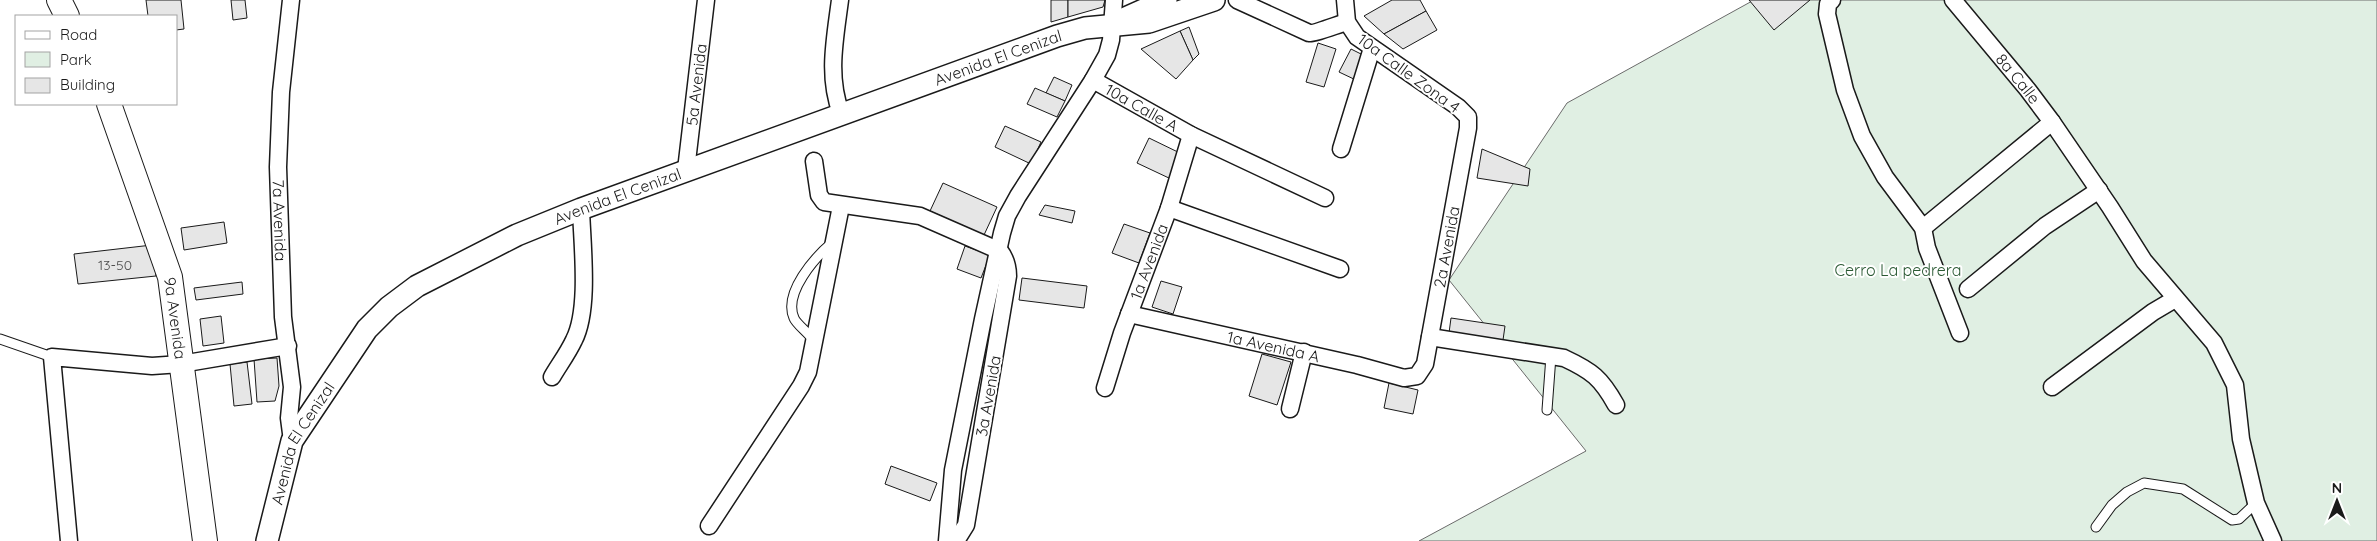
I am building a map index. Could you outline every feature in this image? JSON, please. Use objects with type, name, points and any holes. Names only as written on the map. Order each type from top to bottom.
[{"type":"main road","points":[[59,0],[66,15]]},
{"type":"main road","name":"9a Avenida","points":[[109,105],[170,277],[205,541]]},
{"type":"street","name":"7a Avenida","points":[[291,0],[281,92],[278,167],[283,317],[292,387],[289,418],[292,441]]},
{"type":"street","name":"5a Avenida","points":[[686,170],[706,0]]},
{"type":"street","points":[[840,0],[832,79],[834,95],[841,113]]},
{"type":"street","name":"3a Avenida","points":[[947,541],[953,470],[960,428],[992,275],[1000,251],[1007,216],[1093,80],[1106,55],[1113,25],[1114,0]]},
{"type":"street","name":"Avenida El Cenizal","points":[[1113,25],[1141,10],[1166,0]]},
{"type":"street","name":"Avenida El Cenizal","points":[[267,541],[292,441],[367,329],[388,307],[417,286],[517,235],[841,113],[1057,36],[1085,28],[1149,22],[1214,0]]},
{"type":"street","points":[[1237,0],[1309,33],[1314,34],[1325,28],[1346,22]]},
{"type":"street","name":"10a Calle Zona 4","points":[[1345,0],[1346,22],[1352,31],[1372,48],[1458,107],[1468,117]]},
{"type":"street","points":[[1832,0],[1828,4],[1826,14],[1856,122],[1879,167],[1923,228],[1927,248],[1960,333]]},
{"type":"street","name":"8a Calle","points":[[1953,0],[2028,90],[2052,122],[2099,190],[2144,261],[2214,343],[2235,385],[2241,439],[2256,503],[2273,541]]},
{"type":"street","points":[[1342,149],[1372,48]]},
{"type":"street","name":"10a Calle A","points":[[1093,80],[1191,134],[1325,198]]},
{"type":"street","name":"2a Avenida","points":[[1417,376],[1425,364],[1468,128],[1468,117]]},
{"type":"street","points":[[1923,228],[2052,122]]},
{"type":"street","name":"1a Avenida","points":[[1105,388],[1129,314],[1169,208],[1191,134]]},
{"type":"street","points":[[814,161],[821,199],[841,206],[920,216],[1000,251]]},
{"type":"street","points":[[1968,289],[2045,226],[2099,190]]},
{"type":"street","points":[[710,526],[801,386],[808,372],[841,206]]},
{"type":"street","points":[[1169,208],[1340,269]]},
{"type":"street","points":[[552,377],[575,340],[580,322],[583,303],[582,209]]},
{"type":"street","name":"3a Avenida","points":[[956,541],[966,525],[1008,276],[1008,267],[1000,251]]},
{"type":"street","points":[[2052,387],[2153,312],[2175,299]]},
{"type":"street","name":"1a Avenida A","points":[[1129,314],[1304,352],[1404,378],[1417,376]]},
{"type":"street","points":[[1430,337],[1564,358],[1584,368],[1603,382],[1616,405]]},
{"type":"street","points":[[69,541],[52,357],[152,366],[181,364],[288,346]]},
{"type":"street","points":[[1290,409],[1304,352]]},
{"type":"lane","points":[[815,343],[809,332],[795,322],[792,310],[797,285],[803,274],[835,240]]},
{"type":"lane","points":[[0,339],[52,357]]},
{"type":"lane","points":[[1547,410],[1551,356]]},
{"type":"lane","points":[[2096,526],[2112,505],[2127,492],[2144,483],[2183,489],[2232,520],[2239,519],[2256,503]]},
{"type":"green space","name":"Cerro La pedrera","points":[[1754,0],[2377,0],[2377,541],[1419,541],[1586,451],[1449,280],[1567,103]]},
{"type":"building","points":[[146,0],[181,0],[184,29],[178,30],[178,15],[148,15]]},
{"type":"building","points":[[231,0],[245,0],[247,18],[233,20]]},
{"type":"building","points":[[1051,0],[1068,0],[1068,17],[1051,22]]},
{"type":"building","points":[[1068,0],[1105,0],[1103,7],[1068,17]]},
{"type":"building","points":[[1392,0],[1420,0],[1426,11],[1384,34],[1364,16]]},
{"type":"building","points":[[1749,0],[1810,0],[1774,30]]},
{"type":"building","points":[[1426,11],[1437,30],[1403,49],[1384,34]]},
{"type":"building","points":[[1189,27],[1199,54],[1193,60],[1180,31]]},
{"type":"building","points":[[1180,31],[1193,60],[1176,79],[1141,49]]},
{"type":"building","points":[[1318,43],[1336,49],[1324,87],[1306,82]]},
{"type":"building","points":[[1351,49],[1365,56],[1358,81],[1339,72]]},
{"type":"building","points":[[1054,77],[1072,85],[1065,101],[1046,93]]},
{"type":"building","points":[[1035,88],[1065,101],[1057,117],[1027,104]]},
{"type":"building","points":[[1005,126],[1041,142],[1031,164],[995,147]]},
{"type":"building","points":[[1149,138],[1184,155],[1171,179],[1137,163]]},
{"type":"building","points":[[1482,149],[1530,169],[1528,186],[1477,178]]},
{"type":"building","points":[[943,183],[997,207],[984,235],[930,211]]},
{"type":"building","points":[[1045,205],[1075,211],[1072,223],[1039,215]]},
{"type":"building","points":[[224,222],[227,243],[184,250],[181,228]]},
{"type":"building","points":[[1124,224],[1150,233],[1139,263],[1112,253]]},
{"type":"building","points":[[152,245],[156,276],[78,284],[74,254]]},
{"type":"building","points":[[965,246],[990,255],[981,278],[957,269]]},
{"type":"building","points":[[1022,278],[1087,286],[1084,308],[1019,300]]},
{"type":"building","points":[[1161,281],[1182,287],[1173,314],[1152,307]]},
{"type":"building","points":[[242,282],[243,294],[196,300],[194,288]]},
{"type":"building","points":[[221,316],[224,343],[203,346],[200,319]]},
{"type":"building","points":[[1451,318],[1505,326],[1503,340],[1449,333]]},
{"type":"building","points":[[1262,354],[1291,362],[1277,405],[1249,396]]},
{"type":"building","points":[[277,358],[279,386],[275,401],[257,402],[254,359]]},
{"type":"building","points":[[247,362],[252,404],[234,406],[230,364]]},
{"type":"building","points":[[1389,383],[1418,390],[1413,414],[1384,408]]},
{"type":"building","points":[[891,466],[937,483],[930,501],[885,484]]}]
